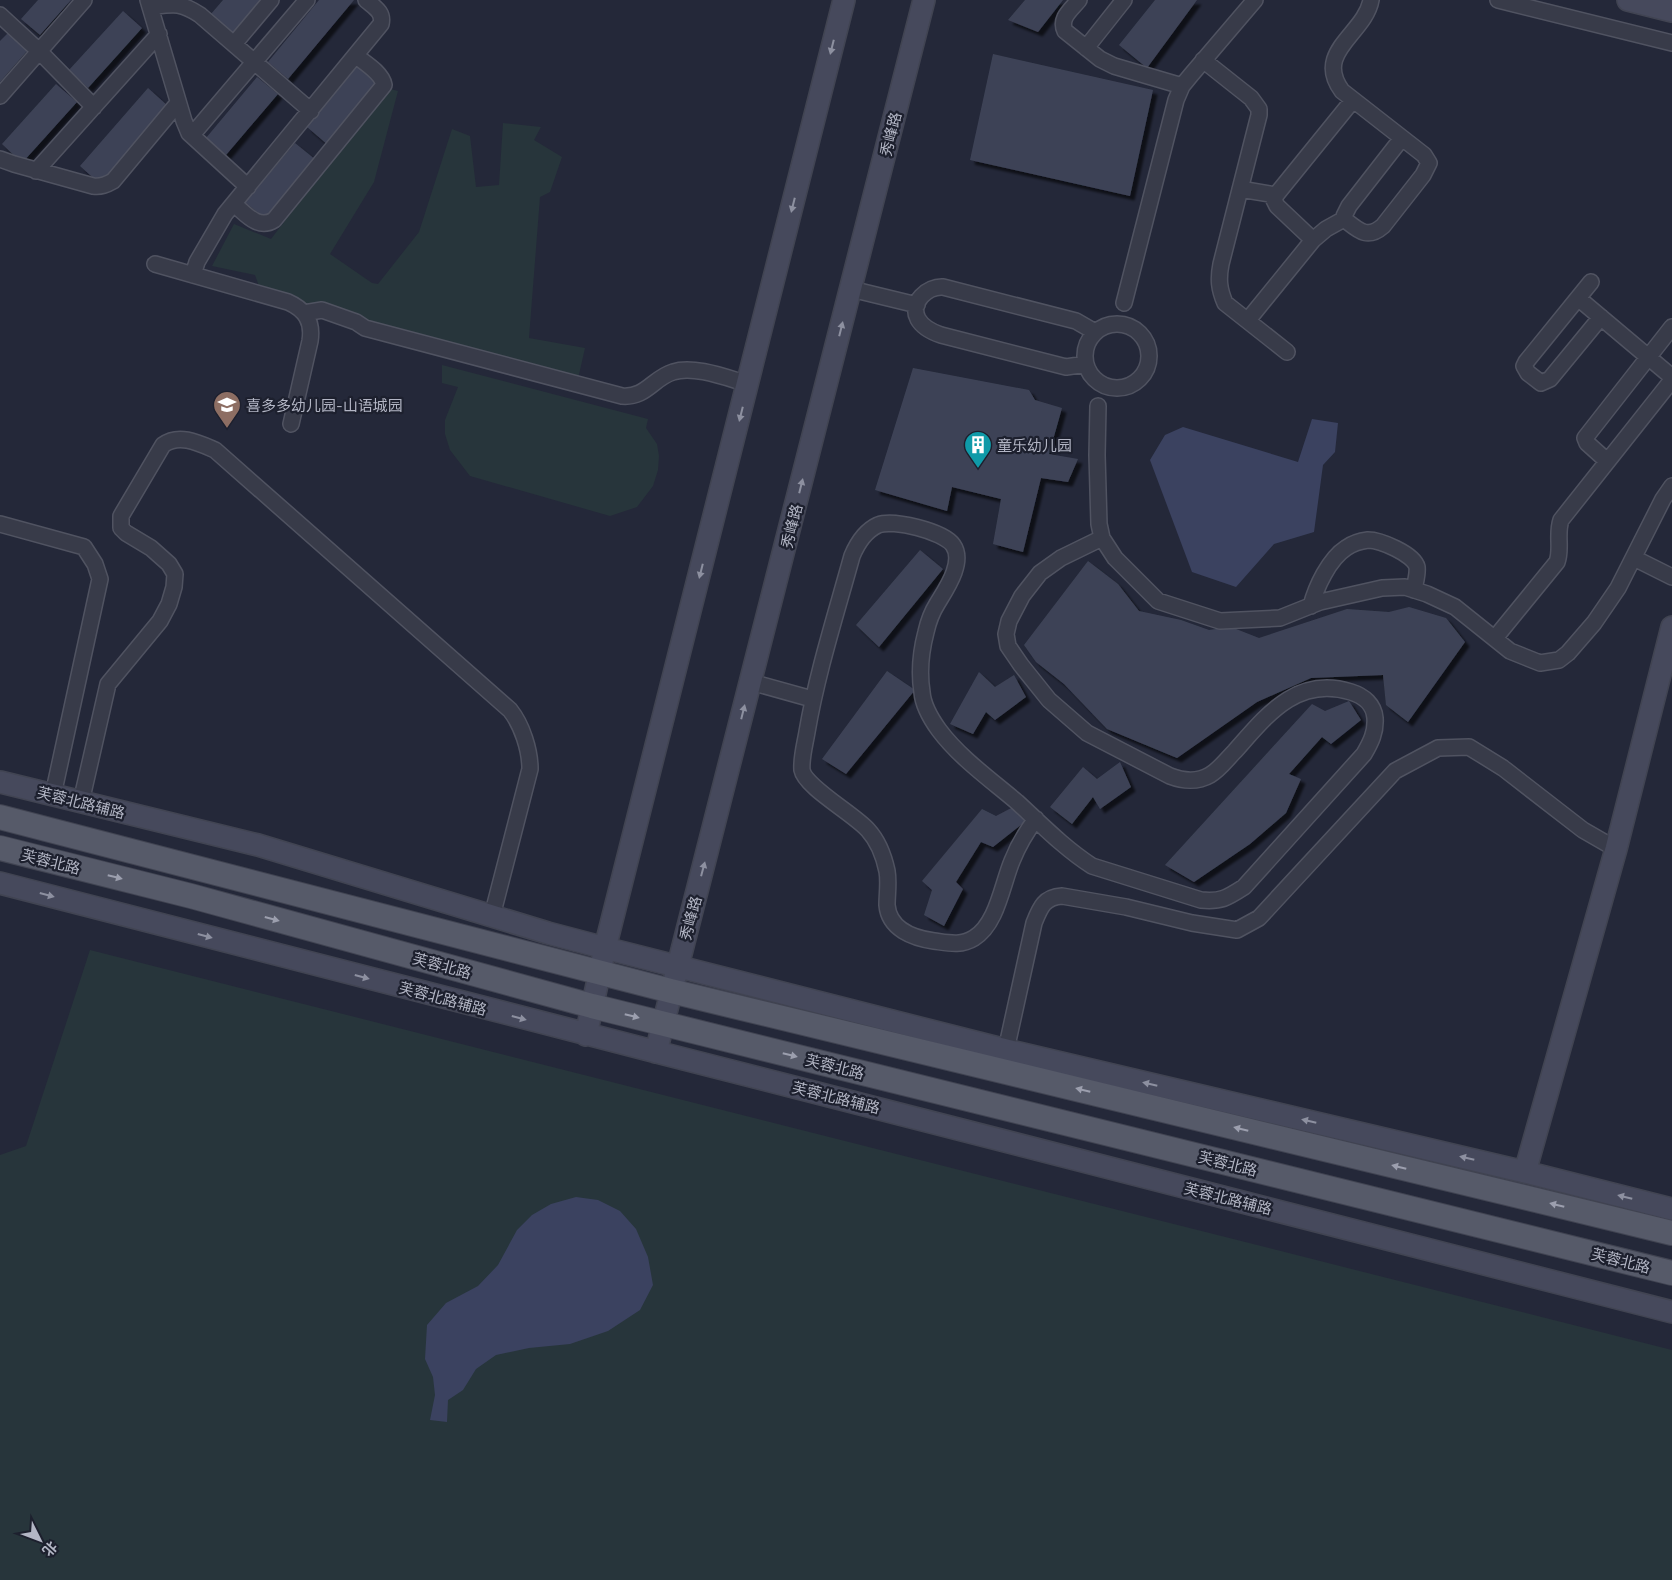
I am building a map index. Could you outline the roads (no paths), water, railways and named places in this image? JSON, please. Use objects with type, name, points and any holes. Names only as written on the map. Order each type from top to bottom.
[{"type":"main road","points":[[586,1035],[605,948],[844,0]]},
{"type":"main road","name":"秀峰路","points":[[656,1052],[924,0]]},
{"type":"main road","points":[[1628,0],[1672,11]]},
{"type":"main road","points":[[1525,1172],[1616,850],[1672,627]]},
{"type":"main road","name":"芙蓉北路辅路","points":[[0,782],[258,845],[548,933],[605,948],[1006,1050],[1525,1172],[1672,1209]]},
{"type":"main road","name":"芙蓉北路","points":[[0,817],[671,991],[1672,1233]]},
{"type":"main road","name":"芙蓉北路","points":[[0,848],[191,896],[662,1024],[1672,1273]]},
{"type":"main road","name":"芙蓉北路辅路","points":[[0,883],[586,1035],[1672,1312]]},
{"type":"street","points":[[0,96],[84,0]]},
{"type":"street","points":[[234,44],[271,0]]},
{"type":"street","points":[[192,135],[307,0]]},
{"type":"street","points":[[193,275],[197,262],[225,214],[377,30],[382,18],[380,12],[366,0]]},
{"type":"street","points":[[1079,0],[1063,18],[1062,26],[1065,31],[1086,48],[1114,66],[1182,86]]},
{"type":"street","points":[[1086,48],[1124,0]]},
{"type":"street","points":[[1109,325],[1124,303],[1176,100],[1182,86],[1255,0]]},
{"type":"street","points":[[1344,219],[1358,230],[1366,233],[1372,234],[1377,231],[1423,175],[1429,163],[1427,158],[1353,100],[1336,83],[1332,71],[1334,59],[1368,11],[1371,0]]},
{"type":"street","points":[[1498,0],[1672,43]]},
{"type":"street","points":[[248,187],[192,135],[184,121],[150,3],[176,2],[200,15],[311,111]]},
{"type":"street","points":[[0,15],[94,106]]},
{"type":"street","points":[[36,170],[159,34]]},
{"type":"street","points":[[234,204],[256,222],[268,224],[274,220],[384,85],[384,81],[380,76],[356,56]]},
{"type":"street","points":[[1203,60],[1251,98],[1259,109],[1218,279],[1225,303],[1287,352]]},
{"type":"street","points":[[1313,240],[1277,206],[1274,200],[1353,100]]},
{"type":"street","points":[[0,159],[93,186],[108,184],[113,181],[178,103]]},
{"type":"street","points":[[1248,320],[1313,240],[1326,229],[1344,219],[1349,206],[1402,138]]},
{"type":"street","points":[[1240,189],[1276,196]]},
{"type":"street","points":[[155,264],[288,302],[304,313],[308,318],[312,331],[291,424]]},
{"type":"street","points":[[1591,282],[1524,366],[1528,373],[1541,383],[1550,380],[1601,317]]},
{"type":"street","points":[[1086,364],[1066,367],[941,335],[931,331],[922,323],[916,314],[917,305],[928,289],[943,287],[1076,321],[1095,332]]},
{"type":"street","points":[[851,289],[917,305]]},
{"type":"street","points":[[1494,638],[1557,562],[1560,556],[1558,532],[1560,520],[1672,378],[1578,298]]},
{"type":"street","points":[[1124,303],[1130,326]]},
{"type":"street","points":[[304,313],[322,310],[356,322],[365,328],[622,396],[640,394],[670,372],[683,369],[699,371],[748,384]]},
{"type":"street","points":[[1109,325],[1130,326],[1139,332],[1146,342],[1149,352],[1148,364],[1143,374],[1135,382],[1124,387],[1113,387],[1097,381],[1086,364],[1087,344],[1095,332],[1109,325]]},
{"type":"street","points":[[1607,461],[1587,443],[1585,438],[1672,327]]},
{"type":"street","points":[[1097,381],[1099,524],[1102,538],[1115,558],[1158,601],[1220,621],[1280,618],[1320,602],[1382,588],[1405,587],[1427,594],[1455,607],[1510,651],[1540,663],[1558,660],[1568,653],[1594,623],[1618,588],[1663,499],[1672,486]]},
{"type":"street","points":[[1098,406],[1113,387]]},
{"type":"street","points":[[81,802],[108,684],[160,621],[169,604],[174,587],[175,574],[169,564],[152,548],[121,528],[121,516],[163,445],[170,440],[179,438],[215,450],[510,710],[517,719],[530,758],[530,769],[492,916]]},
{"type":"street","points":[[0,524],[84,547],[95,564],[100,579],[53,796]]},
{"type":"street","points":[[1036,819],[1025,834],[1012,862],[991,920],[984,931],[973,939],[957,944],[923,939],[895,925],[890,916],[887,872],[880,848],[868,830],[846,810],[811,785],[805,778],[802,765],[812,699],[852,556],[858,542],[878,525],[918,527],[942,535],[953,545],[957,556],[954,573],[936,605],[926,630],[921,656],[922,693],[928,714],[939,731],[955,748],[1036,819],[1079,858],[1092,866],[1200,900],[1216,901],[1228,897],[1244,886],[1364,754],[1372,740],[1375,724],[1374,714],[1370,705],[1360,695],[1348,691],[1323,688],[1299,693],[1284,701],[1270,712],[1219,768],[1208,776],[1196,779],[1182,781],[1170,776],[1087,733],[1049,700],[1008,646],[1006,634],[1009,621],[1022,596],[1040,574],[1062,558],[1102,538]]},
{"type":"street","points":[[1311,606],[1319,583],[1331,564],[1345,548],[1358,542],[1370,540],[1402,552],[1415,563],[1418,568],[1414,590]]},
{"type":"street","points":[[1634,558],[1672,577]]},
{"type":"street","points":[[751,682],[812,699]]},
{"type":"street","points":[[1006,1050],[1034,923],[1039,910],[1053,896],[1126,907],[1192,923],[1237,930],[1259,918],[1395,771],[1438,748],[1469,747],[1503,768],[1582,830],[1616,850]]},
{"type":"water","points":[[1312,419],[1338,423],[1335,452],[1323,465],[1314,532],[1274,544],[1236,587],[1192,572],[1150,460],[1165,435],[1183,427],[1298,462]]},
{"type":"water","points":[[576,1197],[598,1200],[620,1211],[636,1229],[648,1257],[653,1285],[640,1310],[608,1331],[570,1344],[529,1348],[496,1355],[476,1369],[463,1390],[448,1400],[447,1422],[430,1420],[435,1395],[433,1377],[425,1359],[427,1325],[446,1303],[478,1286],[498,1265],[517,1230],[532,1215],[551,1204]]},
{"type":"place","name":"喜多多幼儿园-山语城园","points":[[227,429]]},
{"type":"place","name":"童乐幼儿园","points":[[978,469]]}]
